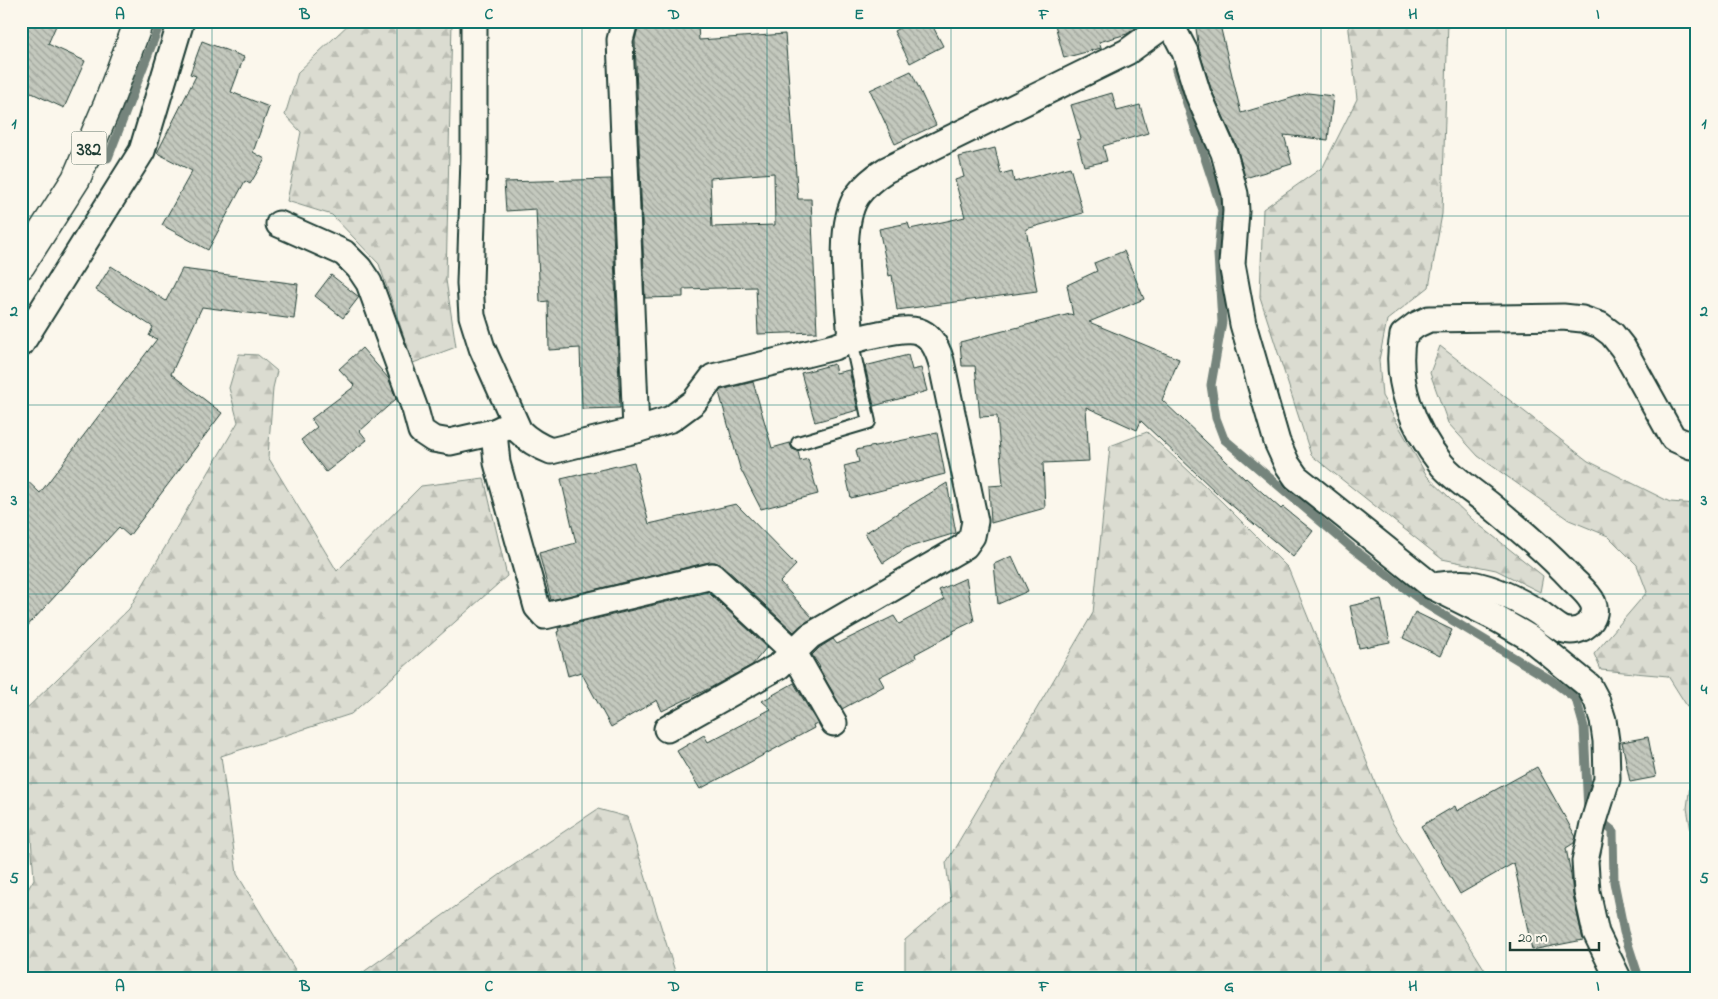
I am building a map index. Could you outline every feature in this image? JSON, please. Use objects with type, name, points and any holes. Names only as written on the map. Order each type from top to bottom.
[{"type":"highway","name":"382","points":[[21,265],[76,179],[108,104],[140,21]]},
{"type":"street","points":[[21,344],[142,151],[180,21]]},
{"type":"street","points":[[474,21],[474,158],[470,283],[472,316],[505,427],[497,463],[537,607],[545,616],[712,576],[793,650],[834,723]]},
{"type":"street","points":[[624,21],[620,40],[636,430]]},
{"type":"street","points":[[852,340],[845,259],[848,215],[857,196],[868,183],[886,170],[1127,52],[1169,22],[1185,52],[1198,94],[1224,153],[1235,194],[1236,211],[1232,264],[1243,324],[1277,442],[1287,464],[1296,477],[1432,586],[1492,616],[1530,638],[1589,686],[1597,702],[1603,720],[1606,741],[1607,779],[1593,824],[1586,860],[1587,892],[1596,933],[1618,978]]},
{"type":"street","points":[[279,224],[344,253],[369,283],[415,409],[421,431],[433,439],[450,442],[505,427],[519,431],[528,440],[551,451],[636,430],[671,419],[694,402],[713,377],[905,328],[921,333],[929,338],[937,348],[975,521],[972,536],[965,546],[810,636],[793,650],[779,666],[667,729]]},
{"type":"street","points":[[1432,586],[1469,584],[1498,591],[1534,610],[1564,630],[1579,631],[1590,624],[1593,616],[1593,604],[1585,592],[1549,555],[1444,467],[1416,426],[1406,396],[1400,351],[1403,335],[1416,325],[1429,319],[1562,318],[1582,319],[1600,325],[1612,334],[1623,348],[1673,438],[1691,446],[1697,446]]},
{"type":"lane","points":[[798,443],[869,422],[852,340]]},
{"type":"green space","points":[[352,21],[452,21],[446,280],[456,347],[413,363],[379,264],[332,215],[287,201],[301,132],[285,115],[298,72]]},
{"type":"green space","points":[[1348,21],[1448,21],[1442,214],[1429,287],[1387,320],[1379,360],[1382,396],[1427,476],[1473,520],[1543,576],[1540,592],[1496,570],[1442,559],[1311,455],[1260,297],[1263,209],[1323,167],[1357,99]]},
{"type":"green space","points":[[1440,346],[1588,461],[1670,502],[1697,504],[1697,722],[1668,676],[1601,670],[1594,654],[1647,592],[1637,565],[1608,536],[1569,520],[1478,456],[1448,423],[1430,373]]},
{"type":"green space","points":[[239,354],[258,355],[277,371],[273,388],[268,457],[337,571],[421,486],[484,478],[507,576],[351,714],[221,756],[237,874],[300,978],[21,978],[21,901],[34,879],[29,811],[21,791],[21,714],[129,609],[238,422],[229,388]]},
{"type":"green space","points":[[1147,432],[1221,501],[1288,568],[1390,819],[1490,978],[905,978],[905,940],[951,901],[946,863],[1093,613],[1110,446]]},
{"type":"green space","points":[[1697,732],[1697,866],[1687,808]]},
{"type":"green space","points":[[598,809],[627,817],[677,978],[355,978],[511,867]]},
{"type":"building","points":[[21,21],[58,21],[48,44],[85,61],[64,108],[21,88]]},
{"type":"building","points":[[912,21],[930,21],[943,46],[910,63],[894,31]]},
{"type":"building","points":[[1054,21],[1145,21],[1127,34],[1099,42],[1101,48],[1064,58]]},
{"type":"building","points":[[1195,21],[1219,21],[1241,113],[1308,93],[1333,96],[1328,140],[1284,135],[1292,164],[1245,178],[1237,147],[1211,89],[1199,50]]},
{"type":"building","points":[[698,26],[699,40],[785,34],[798,199],[811,199],[817,332],[758,334],[756,287],[683,289],[683,297],[645,298],[635,40],[638,28]],"holes":[[[774,173],[775,225],[712,227],[710,178]]]},
{"type":"building","points":[[202,41],[244,57],[231,92],[269,107],[253,152],[265,159],[250,184],[245,181],[208,250],[162,225],[192,171],[157,153],[196,76],[190,74]]},
{"type":"building","points":[[911,71],[936,125],[895,144],[870,90]]},
{"type":"building","points":[[1112,93],[1117,111],[1140,105],[1148,133],[1103,146],[1107,161],[1084,166],[1077,140],[1081,139],[1071,105]]},
{"type":"building","points":[[995,148],[1001,174],[1012,171],[1014,182],[1070,167],[1083,213],[1026,229],[1037,291],[897,310],[892,275],[889,276],[879,229],[908,223],[910,229],[965,217],[955,180],[964,177],[959,157]]},
{"type":"building","points":[[611,179],[620,408],[582,409],[580,348],[549,350],[548,301],[540,302],[536,209],[506,211],[504,182]]},
{"type":"building","points":[[1124,251],[1144,299],[1089,322],[1179,359],[1162,400],[1245,479],[1281,509],[1283,507],[1313,531],[1293,557],[1216,492],[1141,421],[1137,430],[1086,407],[1089,461],[1043,463],[1045,508],[991,523],[989,486],[1003,485],[997,416],[980,417],[975,366],[962,366],[960,342],[1070,314],[1073,315],[1067,285],[1097,271],[1094,263]]},
{"type":"building","points":[[111,266],[166,301],[182,269],[298,284],[294,319],[202,307],[171,374],[222,413],[129,536],[119,527],[21,633],[21,475],[40,493],[157,339],[149,336],[153,327],[96,290]]},
{"type":"building","points":[[331,275],[359,297],[343,318],[315,296]]},
{"type":"building","points":[[362,348],[389,379],[396,399],[360,431],[367,440],[326,472],[301,440],[317,427],[311,419],[355,386],[339,369]]},
{"type":"building","points":[[908,355],[912,370],[921,368],[927,391],[874,406],[865,366]]},
{"type":"building","points":[[834,364],[836,373],[849,370],[858,410],[815,422],[801,373]]},
{"type":"building","points":[[753,382],[772,448],[790,443],[792,449],[798,451],[800,461],[808,459],[818,494],[761,509],[740,468],[719,392]]},
{"type":"building","points":[[937,433],[945,474],[851,498],[844,466],[859,462],[856,450]]},
{"type":"building","points":[[634,462],[649,524],[736,504],[796,565],[780,582],[813,618],[794,632],[722,565],[715,562],[551,600],[539,553],[576,543],[561,479]]},
{"type":"building","points":[[947,483],[956,533],[906,548],[883,563],[865,533]]},
{"type":"building","points":[[1012,556],[1028,591],[998,604],[994,564]]},
{"type":"building","points":[[966,578],[974,621],[953,631],[954,633],[915,654],[916,658],[879,677],[884,686],[842,709],[812,655],[833,639],[837,644],[894,616],[899,624],[944,600],[939,590]]},
{"type":"building","points":[[708,592],[767,647],[752,665],[710,688],[662,711],[657,700],[611,727],[581,672],[568,676],[557,632],[559,631],[558,628]]},
{"type":"building","points":[[1381,599],[1390,642],[1359,648],[1350,606]]},
{"type":"building","points":[[1415,612],[1452,630],[1440,656],[1403,638]]},
{"type":"building","points":[[794,683],[817,723],[813,725],[814,728],[700,789],[677,751],[704,735],[708,742],[771,709],[762,701]]},
{"type":"building","points":[[1648,737],[1656,777],[1630,782],[1622,742]]},
{"type":"building","points":[[1537,767],[1576,837],[1574,843],[1566,848],[1573,895],[1583,940],[1532,950],[1514,863],[1460,894],[1421,826],[1455,806],[1457,811]]},
{"type":"waterway","points":[[108,158],[161,21]]},
{"type":"waterway","points":[[1176,70],[1222,210],[1218,254],[1222,322],[1211,385],[1216,418],[1224,439],[1352,548],[1427,605],[1551,680],[1576,699],[1584,727],[1588,811]]},
{"type":"waterway","points":[[1598,819],[1613,831],[1614,882],[1624,932],[1639,978]]}]
